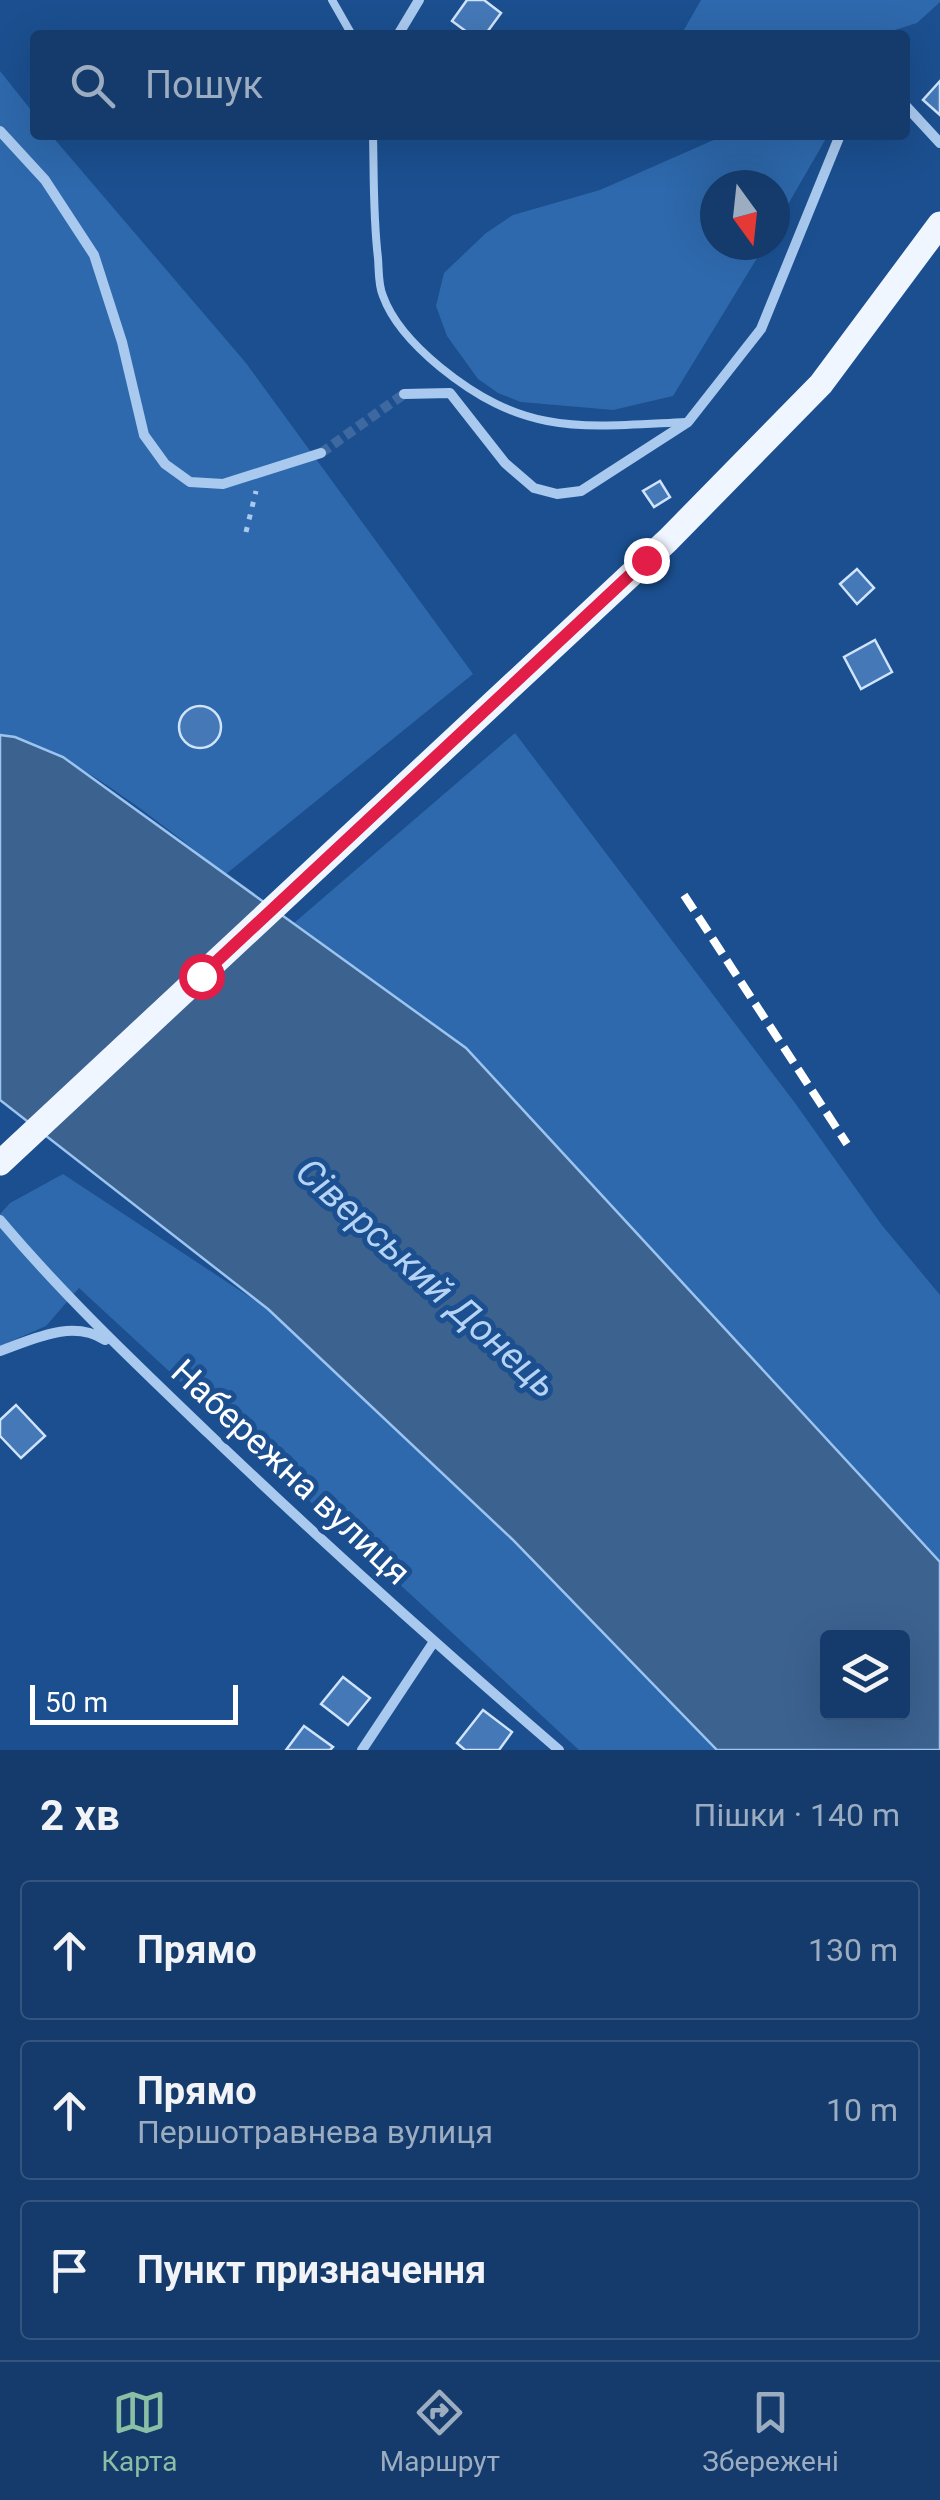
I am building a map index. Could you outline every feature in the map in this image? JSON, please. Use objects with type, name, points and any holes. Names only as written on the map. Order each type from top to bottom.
[{"type":"main road","points":[[0,1163],[668,540],[821,384],[940,224]]},
{"type":"street","points":[[401,30],[419,0]]},
{"type":"street","points":[[910,111],[940,144]]},
{"type":"street","points":[[0,131],[45,180],[94,256],[122,342],[144,435],[164,464],[190,482],[224,484],[321,453]]},
{"type":"street","points":[[404,394],[450,393],[505,464],[534,488],[558,494],[581,491],[688,422],[761,329],[838,140]]},
{"type":"street","name":"Набережна вулиця","points":[[0,1220],[122,1352],[312,1533],[559,1750]]},
{"type":"street","points":[[0,1351],[57,1331],[92,1332],[122,1352]]},
{"type":"street","points":[[362,1750],[433,1643]]},
{"type":"lane","points":[[332,0],[349,30]]},
{"type":"lane","points":[[374,140],[374,221],[382,294],[400,327],[426,355],[471,392],[515,414],[592,428],[688,422]]},
{"type":"path","points":[[246,532],[259,474]]},
{"type":"shaded area","points":[[701,0],[940,0],[917,23],[895,30],[684,30]]},
{"type":"shaded area","points":[[0,71],[30,109],[30,140],[55,140],[246,363],[473,674],[226,874],[87,773],[28,743],[0,735]]},
{"type":"shaded area","points":[[714,140],[825,140],[790,201],[790,170],[700,170],[700,260],[756,260],[673,396],[613,410],[521,402],[478,379],[447,336],[436,306],[444,273],[486,233],[513,215],[600,190]]},
{"type":"shaded area","points":[[515,733],[795,1103],[881,1224],[940,1295],[940,1562],[466,1048],[294,923]]},
{"type":"shaded area","points":[[63,1174],[268,1309],[512,1539],[717,1750],[579,1750],[79,1288],[46,1326],[0,1346],[0,1214],[10,1203]]},
{"type":"water","name":"Сіверський Донець","points":[[0,735],[15,737],[63,757],[466,1048],[940,1562],[940,1750],[717,1750],[512,1539],[268,1309],[0,1100]]},
{"type":"building","points":[[467,0],[484,0],[501,13],[489,30],[464,30],[452,21]]},
{"type":"building","points":[[940,81],[940,115],[923,100]]},
{"type":"building","points":[[660,481],[670,497],[654,507],[643,491]]},
{"type":"building","points":[[857,569],[874,588],[857,604],[840,584]]},
{"type":"building","points":[[875,640],[892,672],[861,689],[844,657]]},
{"type":"building","points":[[200,706],[215,712],[221,727],[215,742],[200,748],[185,742],[179,727],[185,712]]},
{"type":"building","points":[[16,1405],[45,1436],[21,1458],[0,1436],[0,1420]]},
{"type":"building","points":[[343,1677],[370,1698],[348,1725],[321,1704]]},
{"type":"building","points":[[483,1710],[512,1732],[499,1750],[465,1750],[457,1743]]},
{"type":"building","points":[[304,1726],[333,1747],[286,1750]]},
{"type":"tunnel","points":[[321,453],[404,394]]},
{"type":"railway","points":[[684,895],[847,1144]]},
{"type":"route","points":[[201,976],[646,560]]}]
